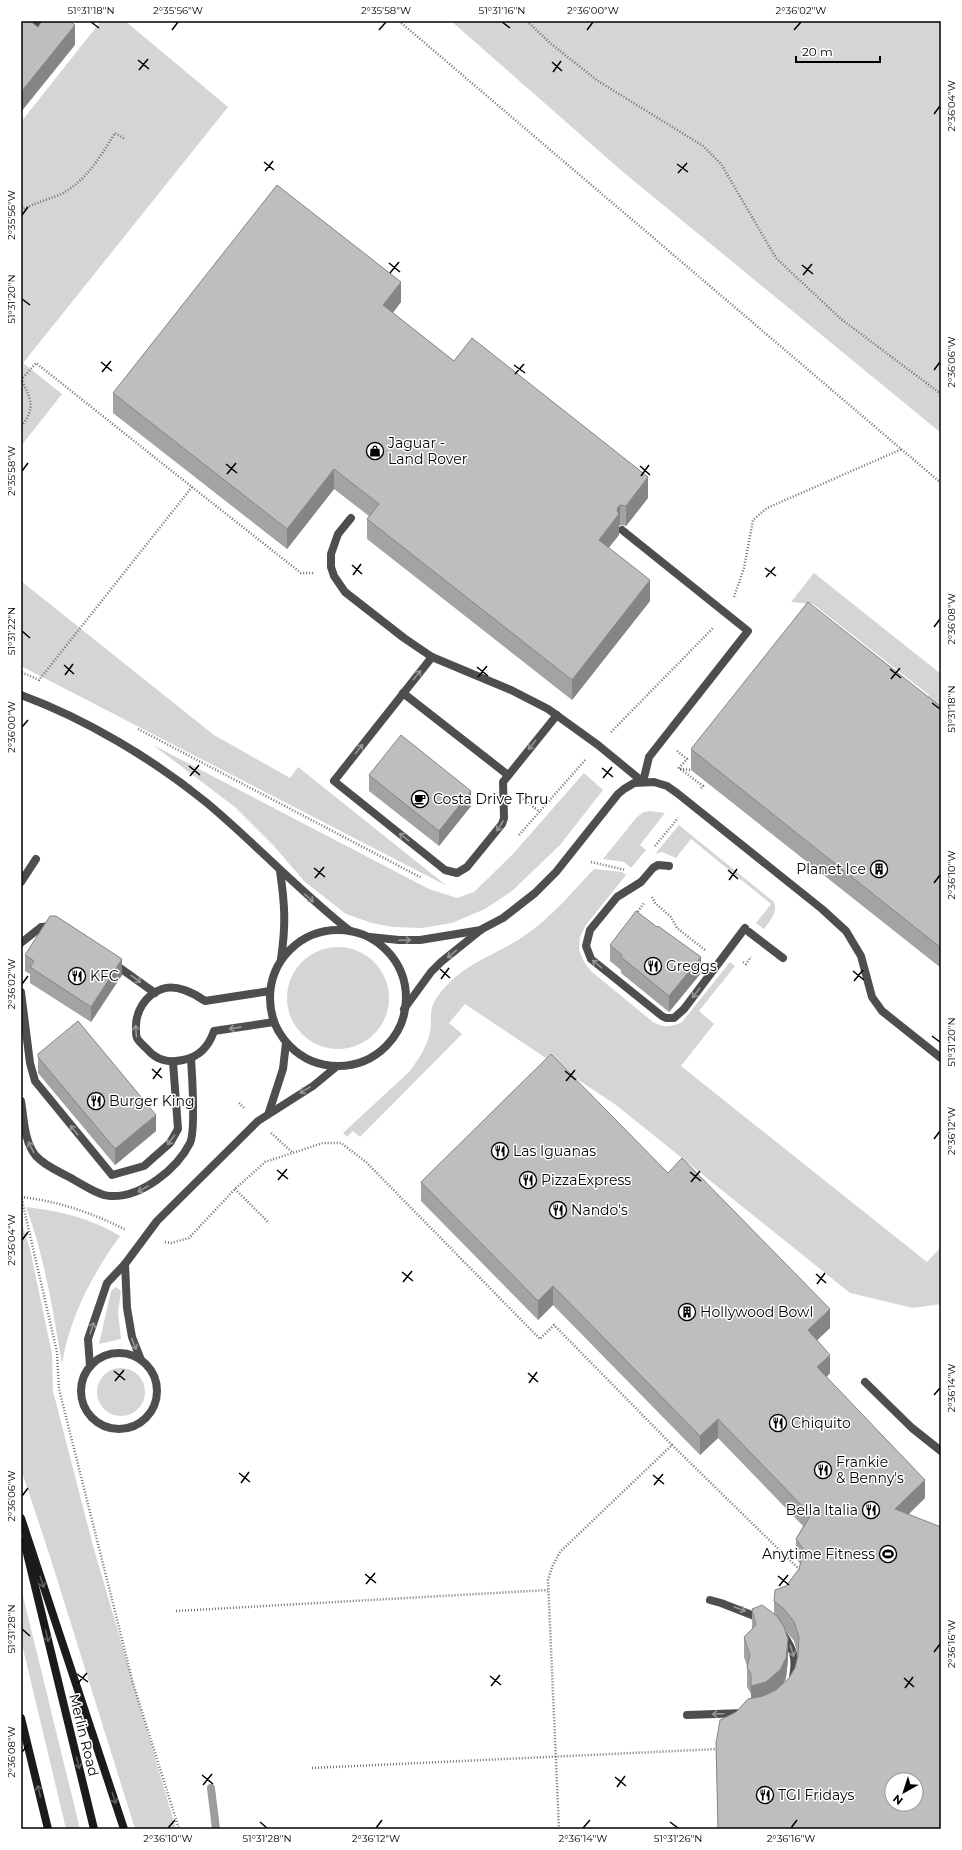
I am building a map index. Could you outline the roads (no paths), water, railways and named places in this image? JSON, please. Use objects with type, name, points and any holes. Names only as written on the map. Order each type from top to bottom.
[{"type":"street","points":[[21,1518],[124,1829]]},
{"type":"street","name":"Merlin Road","points":[[21,1530],[94,1829]]},
{"type":"street","points":[[21,1718],[48,1829]]},
{"type":"lane","points":[[35,21],[45,29]]},
{"type":"lane","points":[[351,518],[334,542],[331,554],[332,572],[338,585],[345,592],[432,657],[511,690],[557,715],[598,745],[643,782]]},
{"type":"lane","points":[[622,530],[748,631],[648,757],[643,782]]},
{"type":"lane","points":[[432,657],[334,781],[439,866],[452,873],[462,871],[467,867],[502,824],[504,818],[503,782],[557,715]]},
{"type":"lane","points":[[403,693],[508,775]]},
{"type":"lane","points":[[21,695],[81,722],[166,772],[229,823],[314,903],[350,931],[367,937],[420,940],[482,929]]},
{"type":"lane","points":[[404,1009],[431,972],[482,929],[503,918],[535,893],[556,872],[618,794],[634,784],[654,782],[667,786],[677,793],[838,923],[846,931],[861,956],[875,1004],[941,1058]]},
{"type":"lane","points":[[21,882],[36,859]]},
{"type":"lane","points":[[669,866],[658,865],[653,868],[642,882],[617,897],[590,930],[587,938],[587,950],[591,959],[597,964],[662,1016],[666,1018],[674,1018],[684,1009],[747,930],[783,958]]},
{"type":"lane","points":[[280,871],[285,905],[285,931],[282,960]]},
{"type":"lane","points":[[21,943],[41,927],[58,926],[64,930]]},
{"type":"lane","points":[[350,931],[330,931],[310,936],[293,947],[282,960],[274,975],[270,991],[270,1007],[274,1022],[286,1043],[300,1056],[318,1064],[336,1067],[358,1064],[377,1054],[392,1039],[402,1020],[406,999],[403,978],[396,963],[386,950],[367,937]]},
{"type":"lane","points":[[107,959],[155,993]]},
{"type":"lane","points":[[270,991],[205,1001],[197,995],[178,988],[162,989],[143,1002],[135,1018],[136,1037],[154,1058],[173,1062],[191,1058],[205,1048],[214,1031],[274,1022]]},
{"type":"lane","points":[[21,992],[30,1063],[35,1081],[112,1175],[144,1166],[170,1143],[178,1129],[173,1062]]},
{"type":"lane","points":[[269,1112],[283,1069],[286,1043]]},
{"type":"lane","points":[[21,1101],[28,1140],[36,1156],[47,1165],[89,1188],[110,1196],[136,1193],[157,1180],[177,1161],[190,1142],[192,1121],[191,1058]]},
{"type":"lane","points":[[90,1366],[88,1339],[107,1283],[125,1264],[157,1221],[258,1121],[269,1112],[313,1086],[336,1067]]},
{"type":"lane","points":[[125,1264],[127,1308],[132,1337],[141,1360]]},
{"type":"lane","points":[[120,1353],[131,1355],[141,1360],[154,1375],[157,1387],[156,1400],[152,1411],[144,1420],[134,1427],[122,1430],[110,1429],[99,1424],[90,1416],[84,1407],[81,1396],[81,1386],[84,1375],[90,1366],[109,1354],[120,1353]]},
{"type":"lane","points":[[865,1382],[912,1428],[941,1451]]},
{"type":"lane","points":[[710,1600],[756,1615],[768,1622]]},
{"type":"lane","points":[[777,1629],[782,1633],[792,1648],[795,1665],[792,1683]]},
{"type":"lane","points":[[687,1715],[750,1712]]},
{"type":"waterway","points":[[211,1788],[216,1829]]},
{"type":"place","name":"Jaguar - Land Rover","points":[[375,451]]},
{"type":"place","name":"Costa Drive Thru","points":[[420,799]]},
{"type":"place","name":"Planet Ice","points":[[879,869]]},
{"type":"place","name":"Greggs","points":[[653,966]]},
{"type":"place","name":"KFC","points":[[77,976]]},
{"type":"place","name":"Burger King","points":[[96,1101]]},
{"type":"place","name":"Las Iguanas","points":[[500,1151]]},
{"type":"place","name":"PizzaExpress","points":[[528,1180]]},
{"type":"place","name":"Nando's","points":[[558,1210]]},
{"type":"place","name":"Hollywood Bowl","points":[[687,1312]]},
{"type":"place","name":"Chiquito","points":[[778,1423]]},
{"type":"place","name":"Frankie & Benny's","points":[[823,1470]]},
{"type":"place","name":"Bella Italia","points":[[871,1510]]},
{"type":"place","name":"Anytime Fitness","points":[[888,1554]]},
{"type":"place","name":"TGI Fridays","points":[[765,1795]]}]
